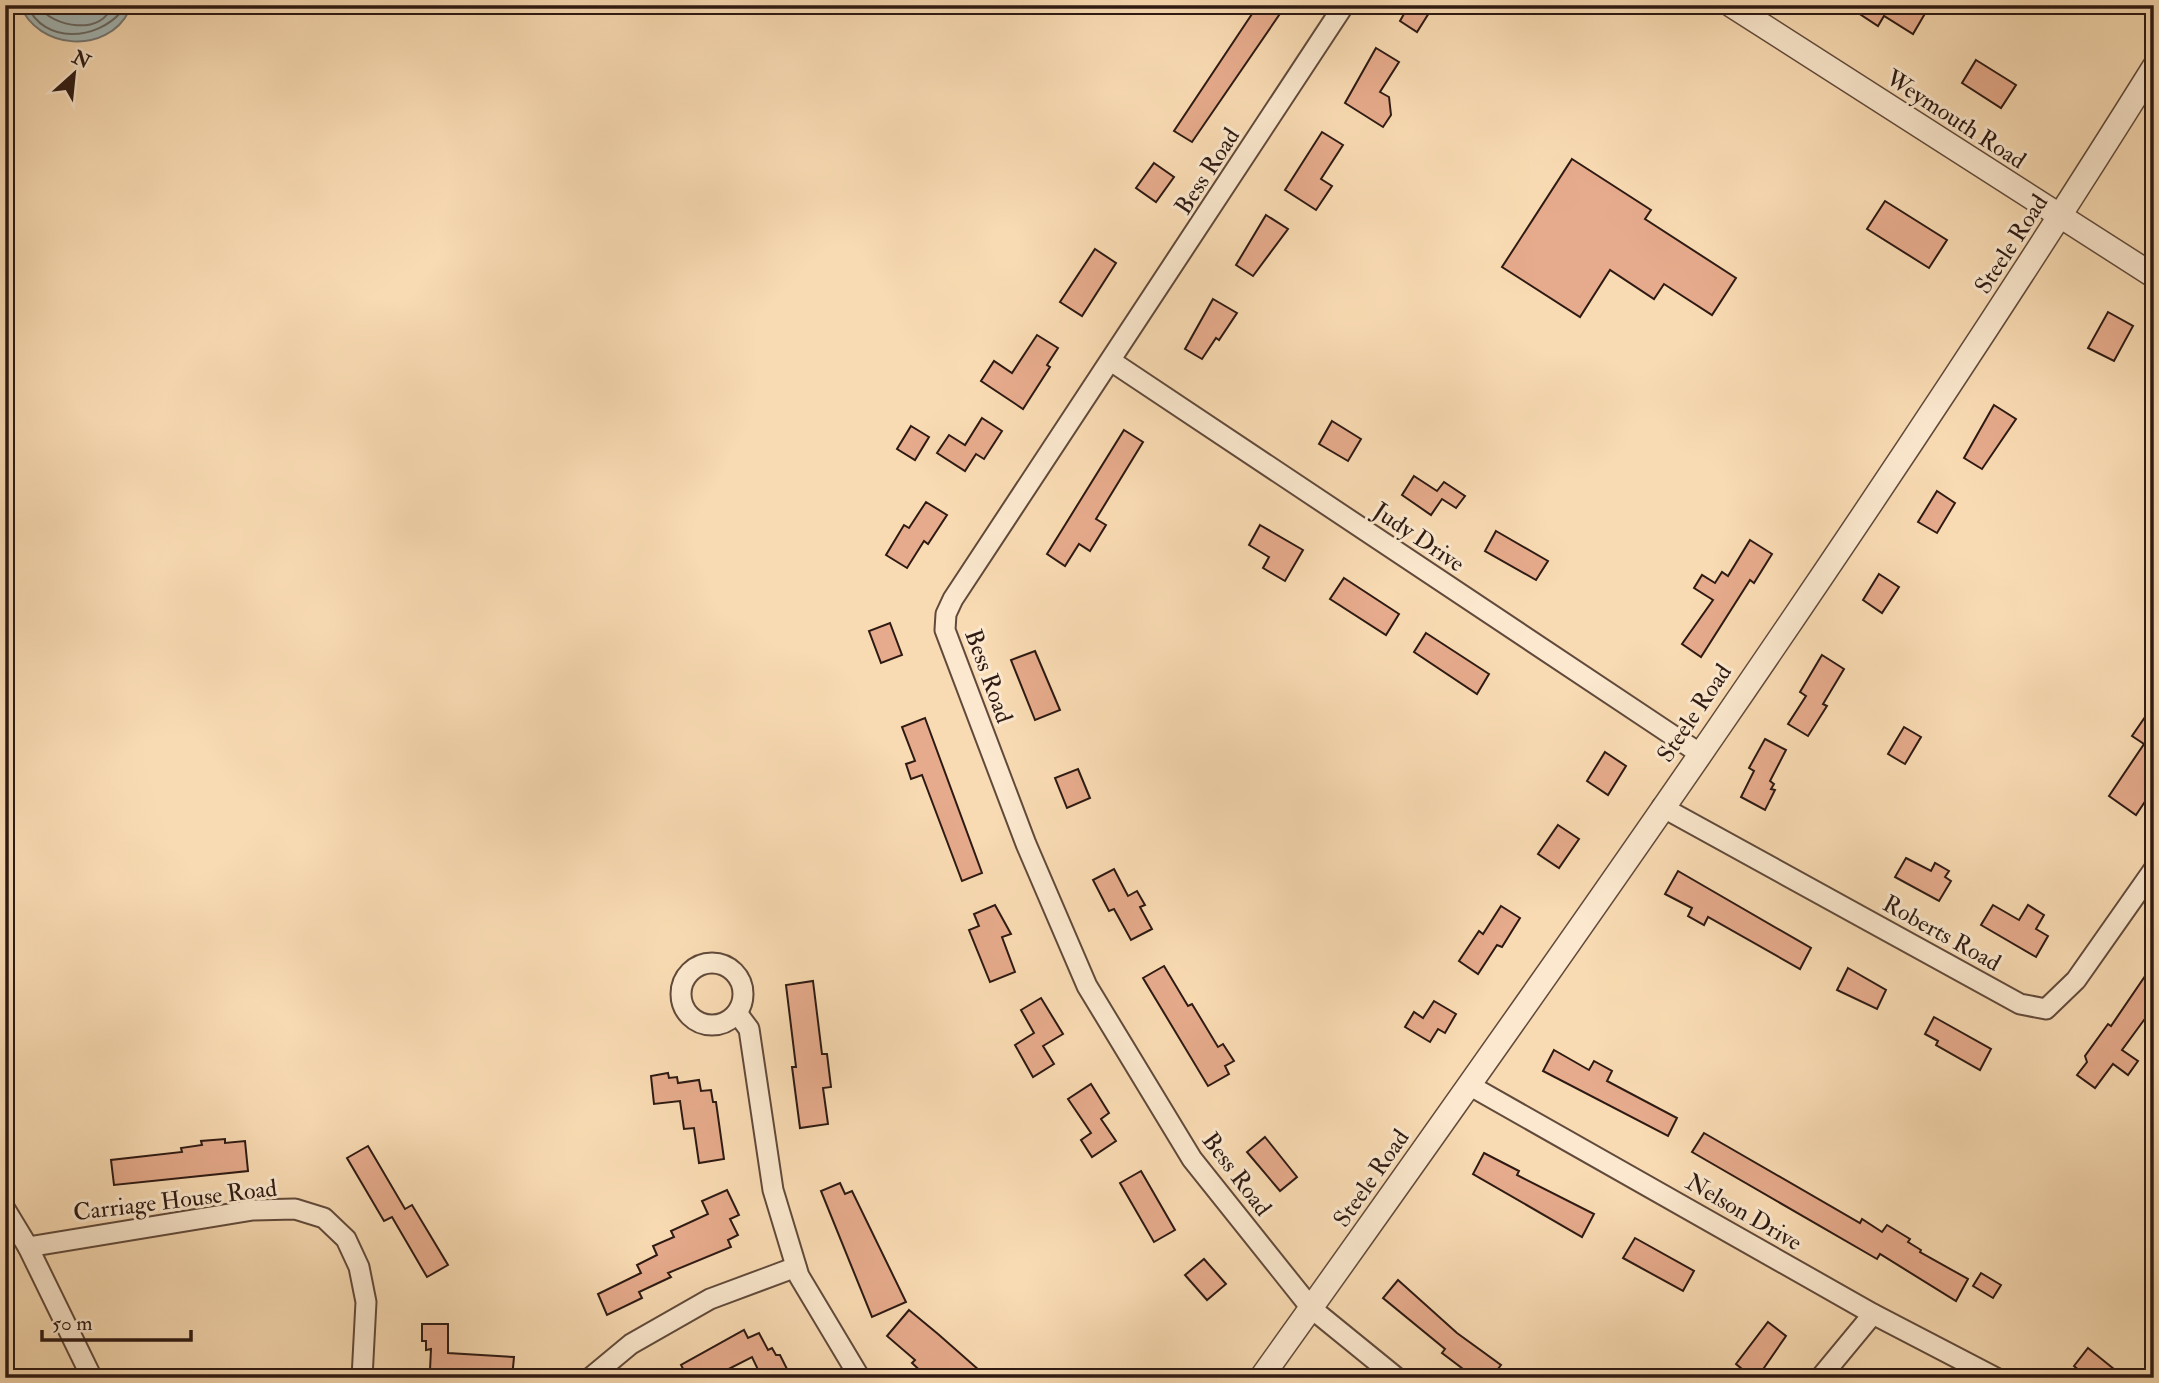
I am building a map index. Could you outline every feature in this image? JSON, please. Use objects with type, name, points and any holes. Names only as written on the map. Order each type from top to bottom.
[{"type":"street","name":"Bess Road","points":[[1344,5],[953,599],[946,614],[945,631],[1026,844],[1087,986],[1192,1160],[1311,1308],[1397,1378]]},
{"type":"street","name":"Weymouth Road","points":[[1731,5],[2154,276]]},
{"type":"street","name":"Steele Road","points":[[1261,1378],[1699,754],[2060,217],[2154,67]]},
{"type":"street","name":"Judy Drive","points":[[1111,361],[1699,754]]},
{"type":"street","name":"Roberts Road","points":[[1662,807],[2020,1004],[2046,1009],[2076,980],[2154,869]]},
{"type":"street","points":[[737,1013],[749,1029],[773,1190],[796,1267],[829,1331],[860,1378]]},
{"type":"street","name":"Nelson Drive","points":[[1469,1085],[1873,1314],[1996,1378]]},
{"type":"street","points":[[5,1209],[28,1247],[92,1378]]},
{"type":"street","name":"Carriage House Road","points":[[28,1247],[253,1210],[295,1209],[324,1218],[346,1239],[359,1267],[366,1302],[362,1378]]},
{"type":"street","points":[[590,1378],[631,1345],[710,1299],[796,1267]]},
{"type":"street","points":[[1820,1378],[1873,1314]]},
{"type":"water","points":[[20,5],[127,5],[129,11],[119,25],[105,35],[90,40],[73,41],[42,31],[29,20]]},
{"type":"building","points":[[1258,5],[1286,5],[1192,142],[1174,131]]},
{"type":"building","points":[[1409,5],[1434,5],[1417,32],[1400,21]]},
{"type":"building","points":[[1846,5],[1930,5],[1913,34],[1884,16],[1878,26]]},
{"type":"building","points":[[1376,48],[1399,62],[1380,92],[1389,97],[1391,115],[1383,127],[1345,103]]},
{"type":"building","points":[[1976,60],[2016,85],[2001,108],[1962,83]]},
{"type":"building","points":[[1322,132],[1343,145],[1321,179],[1332,186],[1316,210],[1285,190]]},
{"type":"building","points":[[1572,159],[1651,210],[1645,219],[1736,278],[1712,315],[1664,284],[1654,299],[1610,270],[1580,317],[1502,267]]},
{"type":"building","points":[[1154,163],[1174,177],[1156,202],[1136,188]]},
{"type":"building","points":[[1885,201],[1947,240],[1929,268],[1867,229]]},
{"type":"building","points":[[1266,215],[1288,229],[1253,276],[1236,265]]},
{"type":"building","points":[[1095,249],[1116,263],[1082,316],[1060,302]]},
{"type":"building","points":[[1213,299],[1237,313],[1202,359],[1185,349]]},
{"type":"building","points":[[2108,312],[2133,326],[2114,361],[2088,348]]},
{"type":"building","points":[[1037,335],[1058,348],[1047,365],[1050,367],[1023,409],[981,381],[994,361],[1012,373]]},
{"type":"building","points":[[1994,405],[2016,419],[1982,469],[1964,458]]},
{"type":"building","points":[[982,418],[1002,431],[984,459],[976,454],[965,471],[937,453],[949,435],[965,445]]},
{"type":"building","points":[[1332,421],[1361,439],[1348,461],[1319,444]]},
{"type":"building","points":[[911,426],[929,437],[915,460],[897,449]]},
{"type":"building","points":[[1124,430],[1143,442],[1096,519],[1106,525],[1090,551],[1079,544],[1065,566],[1047,554]]},
{"type":"building","points":[[1414,476],[1437,491],[1444,482],[1465,496],[1456,508],[1442,499],[1431,515],[1402,495]]},
{"type":"building","points":[[1937,491],[1955,503],[1937,533],[1918,522]]},
{"type":"building","points":[[926,502],[947,515],[928,544],[924,541],[907,568],[886,555],[904,525],[909,528]]},
{"type":"building","points":[[1260,525],[1303,550],[1285,581],[1263,568],[1269,557],[1249,545]]},
{"type":"building","points":[[1496,531],[1548,561],[1536,580],[1485,551]]},
{"type":"building","points":[[1750,540],[1772,554],[1754,583],[1750,580],[1701,657],[1682,644],[1713,600],[1694,588],[1702,575],[1715,583],[1722,572],[1728,576]]},
{"type":"building","points":[[1879,574],[1899,587],[1882,613],[1863,600]]},
{"type":"building","points":[[1344,578],[1399,614],[1386,635],[1330,599]]},
{"type":"building","points":[[890,623],[902,655],[881,663],[869,631]]},
{"type":"building","points":[[1426,633],[1489,674],[1477,694],[1414,652]]},
{"type":"building","points":[[1035,651],[1060,710],[1035,720],[1011,660]]},
{"type":"building","points":[[1822,655],[1844,669],[1823,704],[1827,706],[1808,736],[1788,724],[1806,696],[1800,692]]},
{"type":"building","points":[[2154,704],[2154,788],[2136,815],[2109,796],[2144,744],[2132,736]]},
{"type":"building","points":[[925,718],[982,873],[962,881],[922,775],[911,779],[906,764],[915,761],[902,727]]},
{"type":"building","points":[[1904,727],[1921,737],[1905,764],[1888,754]]},
{"type":"building","points":[[1765,739],[1786,750],[1770,781],[1774,784],[1771,789],[1775,790],[1765,810],[1741,797],[1754,771],[1749,768]]},
{"type":"building","points":[[1605,752],[1626,766],[1608,795],[1587,781]]},
{"type":"building","points":[[1078,769],[1090,798],[1067,808],[1055,778]]},
{"type":"building","points":[[1558,825],[1579,839],[1559,868],[1538,854]]},
{"type":"building","points":[[1906,858],[1931,871],[1935,863],[1949,871],[1945,877],[1951,881],[1939,901],[1895,877]]},
{"type":"building","points":[[1114,869],[1128,896],[1137,891],[1145,905],[1140,907],[1152,929],[1131,940],[1114,909],[1109,911],[1093,880]]},
{"type":"building","points":[[1678,871],[1811,948],[1800,969],[1708,917],[1704,925],[1688,916],[1692,908],[1665,894]]},
{"type":"building","points":[[995,905],[1011,934],[1002,937],[1015,972],[990,982],[969,930],[979,926],[974,914]]},
{"type":"building","points":[[1993,905],[2019,920],[2028,905],[2044,915],[2036,929],[2048,936],[2036,957],[1981,925]]},
{"type":"building","points":[[1501,906],[1520,918],[1502,947],[1497,945],[1478,974],[1459,961],[1479,931],[1483,934]]},
{"type":"building","points":[[2154,963],[2154,1026],[2144,1020],[2122,1050],[2138,1061],[2128,1075],[2113,1064],[2095,1088],[2077,1075],[2087,1062],[2085,1056],[2108,1024],[2111,1026]]},
{"type":"building","points":[[1164,966],[1188,1006],[1192,1004],[1218,1047],[1223,1044],[1234,1061],[1225,1066],[1229,1074],[1208,1086],[1143,978]]},
{"type":"building","points":[[1848,968],[1886,990],[1877,1009],[1837,990]]},
{"type":"building","points":[[813,981],[822,1054],[827,1054],[831,1087],[823,1088],[828,1124],[800,1128],[786,985]]},
{"type":"building","points":[[1041,998],[1063,1034],[1043,1046],[1054,1064],[1033,1077],[1015,1045],[1034,1033],[1021,1010]]},
{"type":"building","points":[[1434,1001],[1456,1014],[1445,1033],[1438,1029],[1430,1042],[1405,1027],[1414,1012],[1423,1018]]},
{"type":"building","points":[[1934,1017],[1991,1049],[1980,1070],[1936,1045],[1938,1041],[1925,1034]]},
{"type":"building","points":[[1554,1050],[1589,1070],[1594,1061],[1612,1071],[1607,1081],[1677,1118],[1668,1136],[1543,1071]]},
{"type":"building","points":[[668,1073],[669,1078],[677,1077],[678,1083],[699,1080],[701,1091],[711,1090],[713,1102],[716,1102],[724,1159],[699,1163],[694,1128],[684,1129],[680,1101],[654,1104],[651,1076]]},
{"type":"building","points":[[1091,1084],[1109,1113],[1101,1119],[1116,1141],[1092,1157],[1081,1140],[1091,1133],[1068,1099]]},
{"type":"building","points":[[1704,1133],[1860,1223],[1862,1219],[1882,1232],[1887,1225],[1910,1239],[1908,1242],[1921,1250],[1920,1252],[1968,1279],[1956,1301],[1880,1254],[1877,1259],[1692,1152]]},
{"type":"building","points":[[1265,1137],[1297,1177],[1280,1191],[1247,1152]]},
{"type":"building","points":[[225,1139],[225,1143],[245,1141],[248,1171],[114,1185],[111,1160],[182,1152],[181,1148],[202,1145],[201,1141]]},
{"type":"building","points":[[368,1146],[405,1209],[412,1205],[448,1265],[427,1277],[392,1217],[384,1221],[347,1158]]},
{"type":"building","points":[[1484,1153],[1519,1171],[1517,1175],[1594,1214],[1582,1237],[1473,1174]]},
{"type":"building","points":[[1141,1171],[1175,1230],[1154,1242],[1120,1183]]},
{"type":"building","points":[[840,1183],[845,1194],[852,1191],[906,1302],[872,1317],[821,1191]]},
{"type":"building","points":[[727,1190],[739,1215],[730,1219],[738,1235],[728,1240],[731,1247],[668,1273],[671,1277],[639,1292],[642,1298],[607,1315],[598,1294],[641,1273],[637,1265],[657,1255],[653,1246],[674,1237],[671,1231],[708,1214],[702,1201]]},
{"type":"building","points":[[1635,1238],[1694,1271],[1683,1291],[1623,1258]]},
{"type":"building","points":[[1204,1259],[1226,1284],[1207,1300],[1185,1275]]},
{"type":"building","points":[[1981,1273],[2001,1285],[1993,1298],[1973,1286]]},
{"type":"building","points":[[1398,1280],[1457,1333],[1501,1365],[1491,1378],[1475,1378],[1442,1353],[1445,1349],[1383,1298]]},
{"type":"building","points":[[909,1310],[988,1378],[928,1378],[912,1363],[915,1360],[887,1336]]},
{"type":"building","points":[[1768,1322],[1786,1336],[1757,1378],[1753,1378],[1736,1364]]},
{"type":"building","points":[[422,1324],[448,1324],[448,1353],[514,1357],[512,1378],[460,1375],[459,1378],[441,1378],[442,1370],[430,1370],[431,1349],[426,1350],[426,1341],[422,1341]]},
{"type":"building","points":[[744,1330],[748,1338],[759,1333],[768,1350],[772,1348],[776,1355],[780,1355],[788,1371],[774,1378],[762,1378],[752,1357],[711,1378],[688,1378],[681,1365]]},
{"type":"building","points":[[2088,1348],[2125,1378],[2088,1378],[2074,1366]]}]
